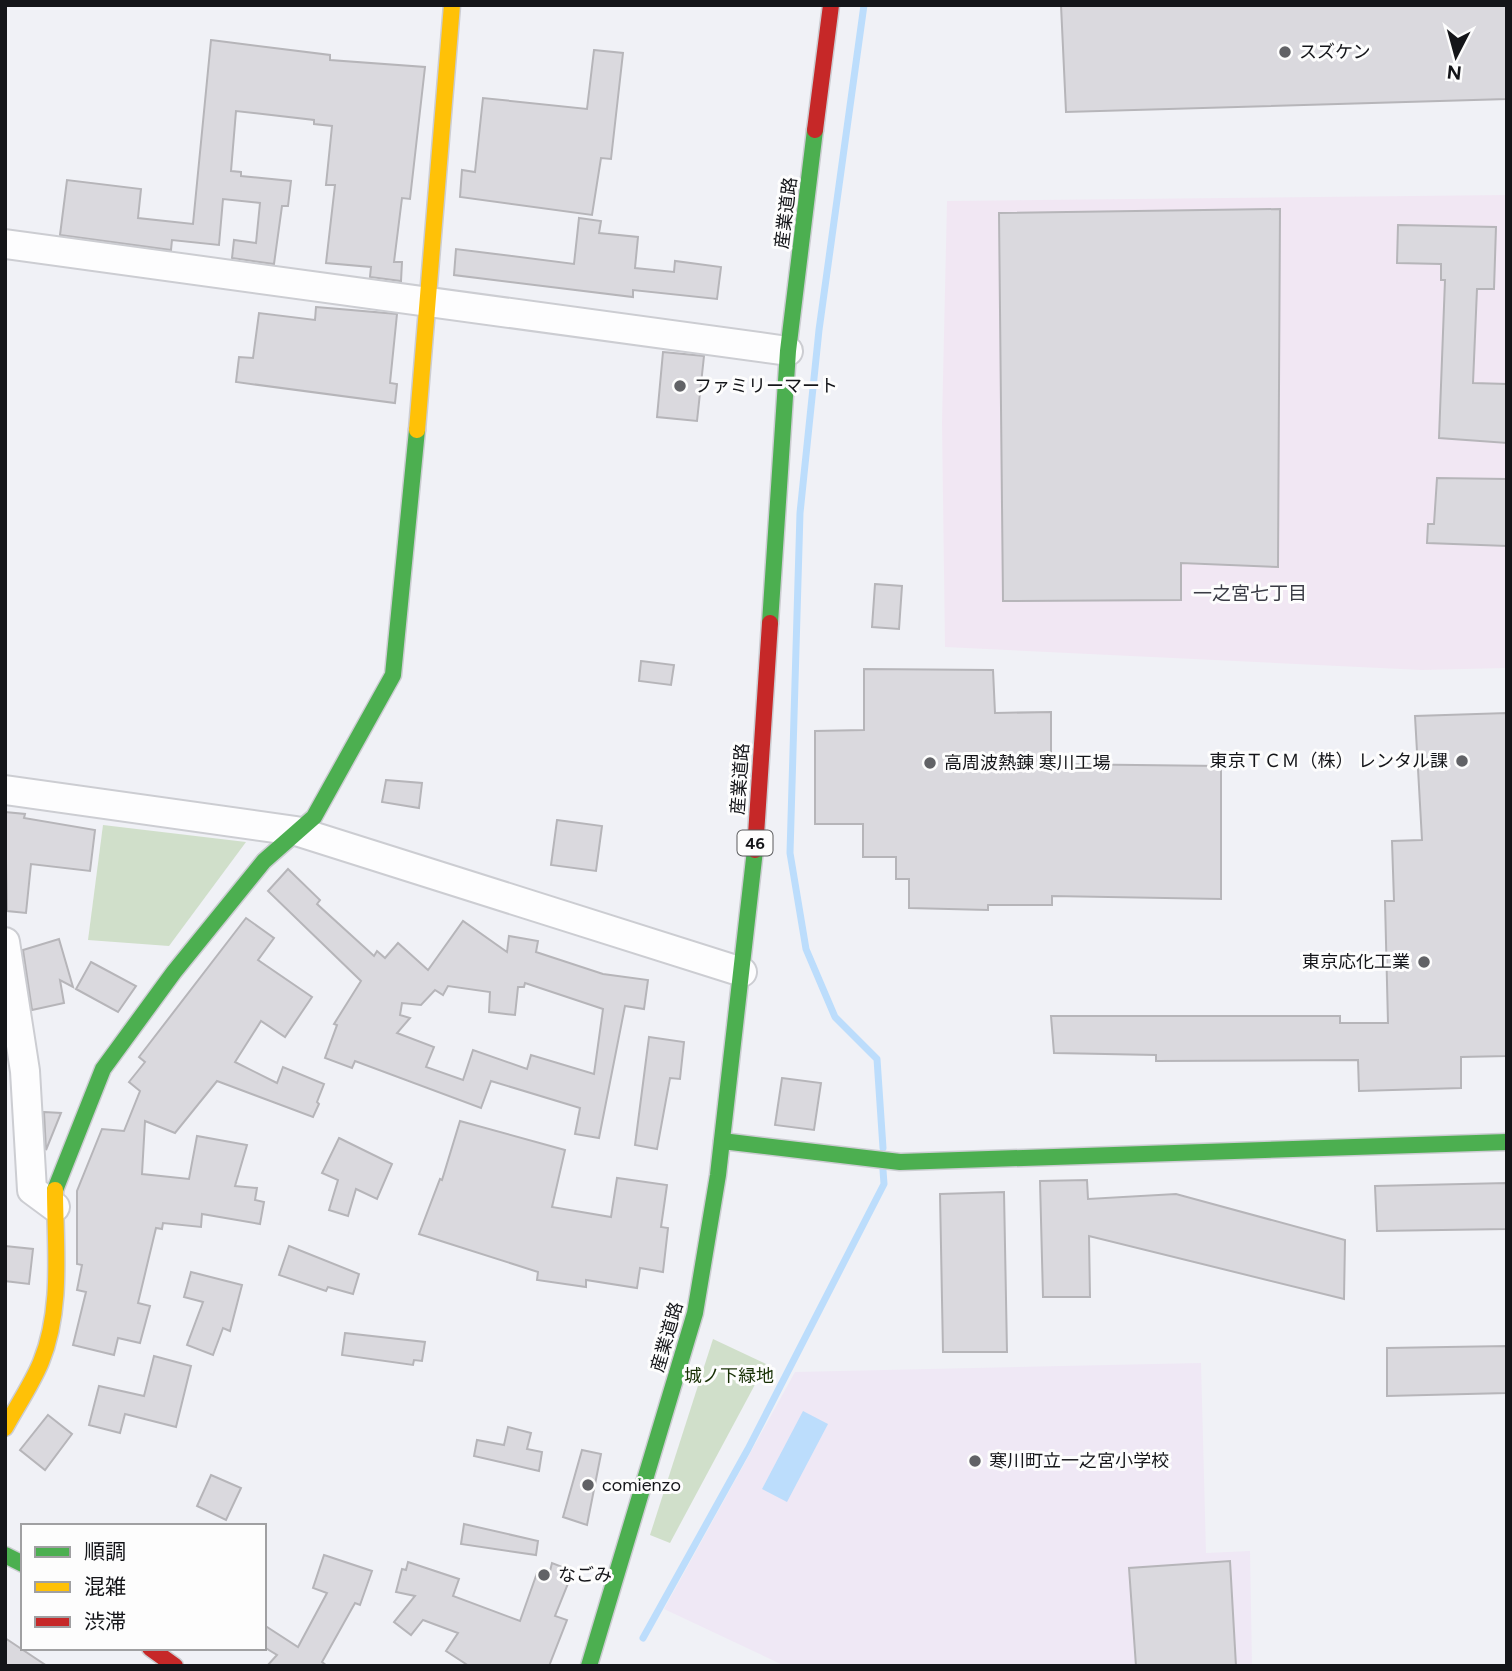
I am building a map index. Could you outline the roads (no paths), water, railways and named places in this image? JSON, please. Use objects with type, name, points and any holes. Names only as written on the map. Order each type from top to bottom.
[{"type":"street","points":[[5,1428],[41,1363],[50,1335],[54,1307],[45,1199],[55,1187],[103,1069],[174,972],[264,861],[314,817],[393,674],[418,300],[452,5]]},
{"type":"street","name":"産業道路","points":[[589,1666],[695,1313],[722,1141],[755,851],[788,351],[831,5]]},
{"type":"street","points":[[5,244],[788,351]]},
{"type":"street","points":[[5,790],[296,831],[742,972]]},
{"type":"street","points":[[5,942],[10,1006],[25,1070],[32,1190],[45,1199]]},
{"type":"street","points":[[722,1141],[900,1162],[1507,1142]]},
{"type":"street","points":[[5,1555],[21,1563]]},
{"type":"street","points":[[153,1650],[175,1666]]},
{"type":"water","points":[[803,1411],[828,1424],[787,1502],[762,1489]]},
{"type":"waterway","points":[[864,5],[819,330],[800,513],[790,853],[806,949],[835,1017],[877,1059],[883,1148]]},
{"type":"waterway","points":[[643,1638],[748,1449],[884,1184],[883,1170]]},
{"type":"place","name":"スズケン","points":[[1285,52]]},
{"type":"place","name":"ファミリーマート","points":[[680,386]]},
{"type":"place","name":"東京ＴＣＭ（株） レンタル課","points":[[1462,761]]},
{"type":"place","name":"高周波熱錬 寒川工場","points":[[930,763]]},
{"type":"place","name":"東京応化工業","points":[[1424,962]]},
{"type":"place","name":"寒川町立一之宮小学校","points":[[975,1461]]},
{"type":"place","name":"comienzo","points":[[588,1485]]},
{"type":"place","name":"なごみ","points":[[544,1575]]},
{"type":"district","name":"一之宮七丁目","points":[[1250,593]]},
{"type":"park label","name":"城ノ下緑地","points":[[729,1376]]}]
